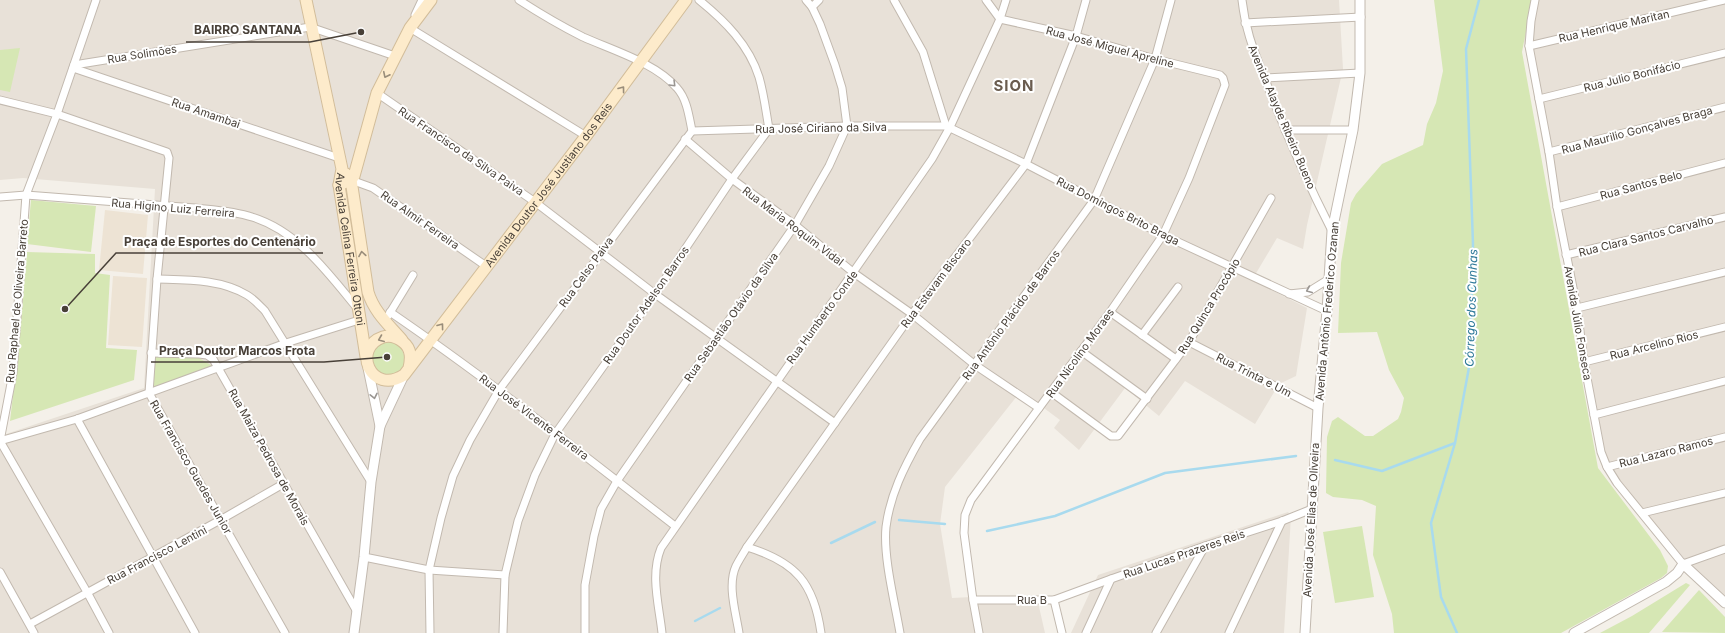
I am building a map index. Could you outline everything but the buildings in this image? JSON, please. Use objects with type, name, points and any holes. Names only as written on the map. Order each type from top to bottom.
[{"type":"main road","name":"Avenida Celina Ferreira Ottoni","points":[[306,0],[310,27],[342,170],[339,185],[357,308],[367,362]]},
{"type":"main road","points":[[339,185],[351,180],[356,170],[377,93],[410,28],[431,0]]},
{"type":"main road","name":"Avenida Doutor José Justiano dos Reis","points":[[407,372],[641,63],[686,0]]},
{"type":"main road","points":[[342,170],[351,180],[368,292],[375,310],[388,317],[404,343],[410,355],[407,372],[397,380],[388,381],[379,379],[372,374],[367,362],[369,348],[376,340],[385,336],[396,337],[404,343]]},
{"type":"street","name":"Rua Raphael de Oliveira Barreto","points":[[0,441],[13,373],[26,195],[57,114],[96,0]]},
{"type":"street","points":[[422,0],[410,28],[586,136]]},
{"type":"street","points":[[519,0],[582,36],[641,63],[665,76],[677,88],[683,97],[688,110],[692,130]]},
{"type":"street","points":[[699,0],[713,11],[742,42],[752,59],[759,78],[769,129]]},
{"type":"street","points":[[806,0],[812,7],[835,65],[842,88],[847,126]]},
{"type":"street","points":[[812,7],[820,0]]},
{"type":"street","points":[[894,0],[923,52],[948,127]]},
{"type":"street","points":[[986,0],[1000,19]]},
{"type":"street","name":"Rua Humberto Conde","points":[[662,633],[655,575],[659,553],[675,526],[854,273],[932,159],[1000,19],[1006,0]]},
{"type":"street","name":"Rua Estevam Biscaro","points":[[739,633],[732,579],[735,567],[747,547],[912,314],[1026,164],[1076,36],[1086,0]]},
{"type":"street","name":"Rua Antônio Plácido de Barros","points":[[900,633],[887,555],[886,528],[892,499],[902,472],[920,440],[1094,200],[1155,59],[1171,0]]},
{"type":"street","name":"Avenida Alayde Ribeiro Bueno","points":[[1242,0],[1245,23],[1252,48],[1285,130],[1310,187],[1332,231]]},
{"type":"street","name":"Avenida Antônio Frederico Ozanan","points":[[1318,408],[1327,311],[1332,231],[1353,130],[1360,73],[1360,0]]},
{"type":"street","name":"Avenida Júlio Fonseca","points":[[1535,0],[1531,21],[1529,46],[1549,152],[1557,207],[1577,308],[1584,362],[1601,452],[1607,467],[1617,483],[1683,564],[1725,603]]},
{"type":"street","name":"Rua Henrique Maritan","points":[[1529,46],[1724,0]]},
{"type":"street","points":[[1245,23],[1361,17]]},
{"type":"street","name":"Rua José Miguel Apreline","points":[[1000,19],[1076,36],[1155,59],[1220,75]]},
{"type":"street","name":"Rua Solimões","points":[[73,66],[310,27],[395,56]]},
{"type":"street","name":"Rua Julio Bonifácio","points":[[1539,99],[1725,53]]},
{"type":"street","name":"Rua Amambai","points":[[73,66],[339,158]]},
{"type":"street","points":[[1265,78],[1360,73]]},
{"type":"street","name":"Rua Nicolino Moraes","points":[[979,633],[972,600],[964,533],[965,515],[971,500],[1110,312],[1163,235],[1189,178],[1225,86],[1225,82],[1220,75]]},
{"type":"street","name":"Rua Francisco da Silva Paiva","points":[[377,93],[535,202],[655,294],[835,424]]},
{"type":"street","name":"Rua Francisco Guedes Junior","points":[[0,100],[57,114],[167,152],[169,158],[157,279],[149,393],[222,519],[285,633]]},
{"type":"street","name":"Rua Maurilio Gonçalves Braga","points":[[1549,152],[1725,107]]},
{"type":"street","name":"Rua José Ciriano da Silva","points":[[692,130],[847,126],[948,127]]},
{"type":"street","name":"Rua Sebastião Otávio da Silva","points":[[585,633],[585,585],[594,536],[601,509],[617,481],[795,225],[829,166],[847,126]]},
{"type":"street","name":"Rua Domingos Brito Braga","points":[[948,127],[1026,164],[1163,235],[1287,294],[1327,311]]},
{"type":"street","name":"Rua Doutor Adelson Barros","points":[[503,633],[505,575],[518,521],[535,475],[555,434],[655,294],[732,179],[769,129]]},
{"type":"street","name":"Rua Celso Paiva","points":[[430,633],[429,570],[441,518],[453,476],[470,440],[499,390],[692,130]]},
{"type":"street","points":[[1285,130],[1353,130]]},
{"type":"street","name":"Rua Maria Roquim Vidal","points":[[685,139],[732,179],[795,225],[854,273],[912,314],[975,365],[1039,408]]},
{"type":"street","name":"Rua Santos Belo","points":[[1557,207],[1725,163]]},
{"type":"street","name":"Rua Almir Ferreira","points":[[351,180],[373,188],[486,266]]},
{"type":"street","name":"Rua Higino Luiz Ferreira","points":[[0,197],[26,195],[223,211],[252,217],[273,226],[297,241],[324,268],[357,308]]},
{"type":"street","name":"Rua Quinca Procópio","points":[[1051,392],[1111,436],[1118,436],[1190,342],[1271,198]]},
{"type":"street","name":"Rua Clara Santos Carvalho","points":[[1566,255],[1725,217]]},
{"type":"street","points":[[1577,308],[1725,272]]},
{"type":"street","points":[[388,317],[413,275]]},
{"type":"street","points":[[157,279],[200,281],[227,286],[248,295],[265,311],[371,482]]},
{"type":"street","points":[[1287,294],[1308,292],[1329,279]]},
{"type":"street","points":[[1142,335],[1178,286]]},
{"type":"street","points":[[1110,312],[1176,359]]},
{"type":"street","name":"Rua José Vicente Ferreira","points":[[388,317],[430,340],[499,390],[675,526]]},
{"type":"street","points":[[109,633],[0,441],[77,419],[286,343],[359,320]]},
{"type":"street","name":"Rua Arcelino Rios","points":[[1584,362],[1725,327]]},
{"type":"street","name":"Rua Trinta e Um","points":[[1190,342],[1318,408]]},
{"type":"street","points":[[1081,351],[1147,400]]},
{"type":"street","name":"Rua Maiza Pedrosa de Morais","points":[[151,353],[206,355],[213,359],[356,610]]},
{"type":"street","name":"Avenida Celina Ferreira Ottoni","points":[[354,633],[364,557],[371,482],[380,426],[367,362]]},
{"type":"street","name":"Avenida Doutor José Justiano dos Reis","points":[[380,426],[407,372]]},
{"type":"street","points":[[1594,415],[1725,381]]},
{"type":"street","name":"Avenida José Elias de Oliveira","points":[[1305,633],[1318,408]]},
{"type":"street","points":[[77,419],[195,633]]},
{"type":"street","name":"Rua Lazaro Ramos","points":[[1607,467],[1725,438]]},
{"type":"street","name":"Rua Francisco Lentini","points":[[30,624],[283,484]]},
{"type":"street","points":[[1642,513],[1725,493]]},
{"type":"street","name":"Rua Lucas Prazeres Reis","points":[[1086,633],[1111,579],[1282,521],[1312,509]]},
{"type":"street","points":[[1229,633],[1282,521]]},
{"type":"street","points":[[1156,633],[1205,546]]},
{"type":"street","points":[[747,547],[763,552],[782,561],[799,576],[810,592],[815,605],[821,633]]},
{"type":"street","points":[[1574,633],[1666,582],[1677,573],[1683,564],[1725,549]]},
{"type":"street","points":[[364,557],[429,570],[505,575]]},
{"type":"street","points":[[0,572],[34,633]]},
{"type":"street","name":"Rua B","points":[[972,600],[1054,600],[1111,579]]},
{"type":"street","points":[[1054,600],[1062,633]]},
{"type":"shaded area","points":[[0,0],[1339,0],[1343,69],[1307,225],[1303,249],[1277,238],[1252,280],[1307,308],[1296,376],[1279,384],[1255,424],[1185,381],[1159,416],[1125,388],[1079,450],[1054,428],[1060,420],[1021,391],[945,487],[940,524],[952,598],[1037,598],[1045,633],[0,633],[0,436],[144,388],[155,189],[23,178],[0,180]]},
{"type":"shaded area","points":[[1527,0],[1725,0],[1725,602],[1642,513],[1598,449],[1521,25]]},
{"type":"shaded area","points":[[105,210],[148,215],[143,274],[99,270]]},
{"type":"shaded area","points":[[113,276],[147,278],[142,347],[108,345]]},
{"type":"shaded area","points":[[1288,512],[1291,516],[1284,633],[1071,633],[1098,575]]},
{"type":"green space","points":[[1434,0],[1532,0],[1522,52],[1598,468],[1660,550],[1668,566],[1667,573],[1661,578],[1561,633],[1394,633],[1392,614],[1373,555],[1376,506],[1362,500],[1333,497],[1326,493],[1327,437],[1332,421],[1338,417],[1365,436],[1373,436],[1398,419],[1401,412],[1404,398],[1389,370],[1377,332],[1338,333],[1341,263],[1351,203],[1356,194],[1382,164],[1423,145],[1427,124],[1436,103],[1443,71]]},
{"type":"green space","points":[[20,48],[10,92],[0,90],[0,50]]},
{"type":"green space","points":[[31,200],[96,206],[91,252],[27,244]]},
{"type":"green space","points":[[27,252],[95,254],[95,273],[110,275],[106,348],[137,350],[134,380],[10,421],[19,343]]},
{"type":"green space","points":[[392,341],[400,345],[406,360],[401,370],[388,377],[372,368],[372,348],[377,343]]},
{"type":"green space","points":[[155,355],[199,358],[216,368],[152,390]]},
{"type":"green space","points":[[1362,526],[1374,597],[1335,603],[1323,532]]},
{"type":"green space","points":[[1686,583],[1690,585],[1649,633],[1600,633],[1632,616]]},
{"type":"green space","points":[[1699,590],[1725,617],[1725,633],[1662,632]]},
{"type":"waterway","name":"Córrego dos Cunhas","points":[[1457,633],[1441,597],[1431,523],[1455,443],[1470,362],[1473,244],[1466,49],[1479,0]]},
{"type":"waterway","points":[[1335,460],[1382,471],[1455,443]]},
{"type":"waterway","points":[[987,531],[1055,516],[1165,473],[1296,456]]},
{"type":"waterway","points":[[899,520],[945,524]]},
{"type":"waterway","points":[[831,543],[875,522]]},
{"type":"waterway","points":[[695,621],[720,608]]},
{"type":"place","name":"BAIRRO SANTANA","points":[[361,32]]},
{"type":"place","name":"Praça de Esportes do Centenário","points":[[65,309]]},
{"type":"place","name":"Praça Doutor Marcos Frota","points":[[387,357]]},
{"type":"district","name":"SION","points":[[1014,85]]}]
